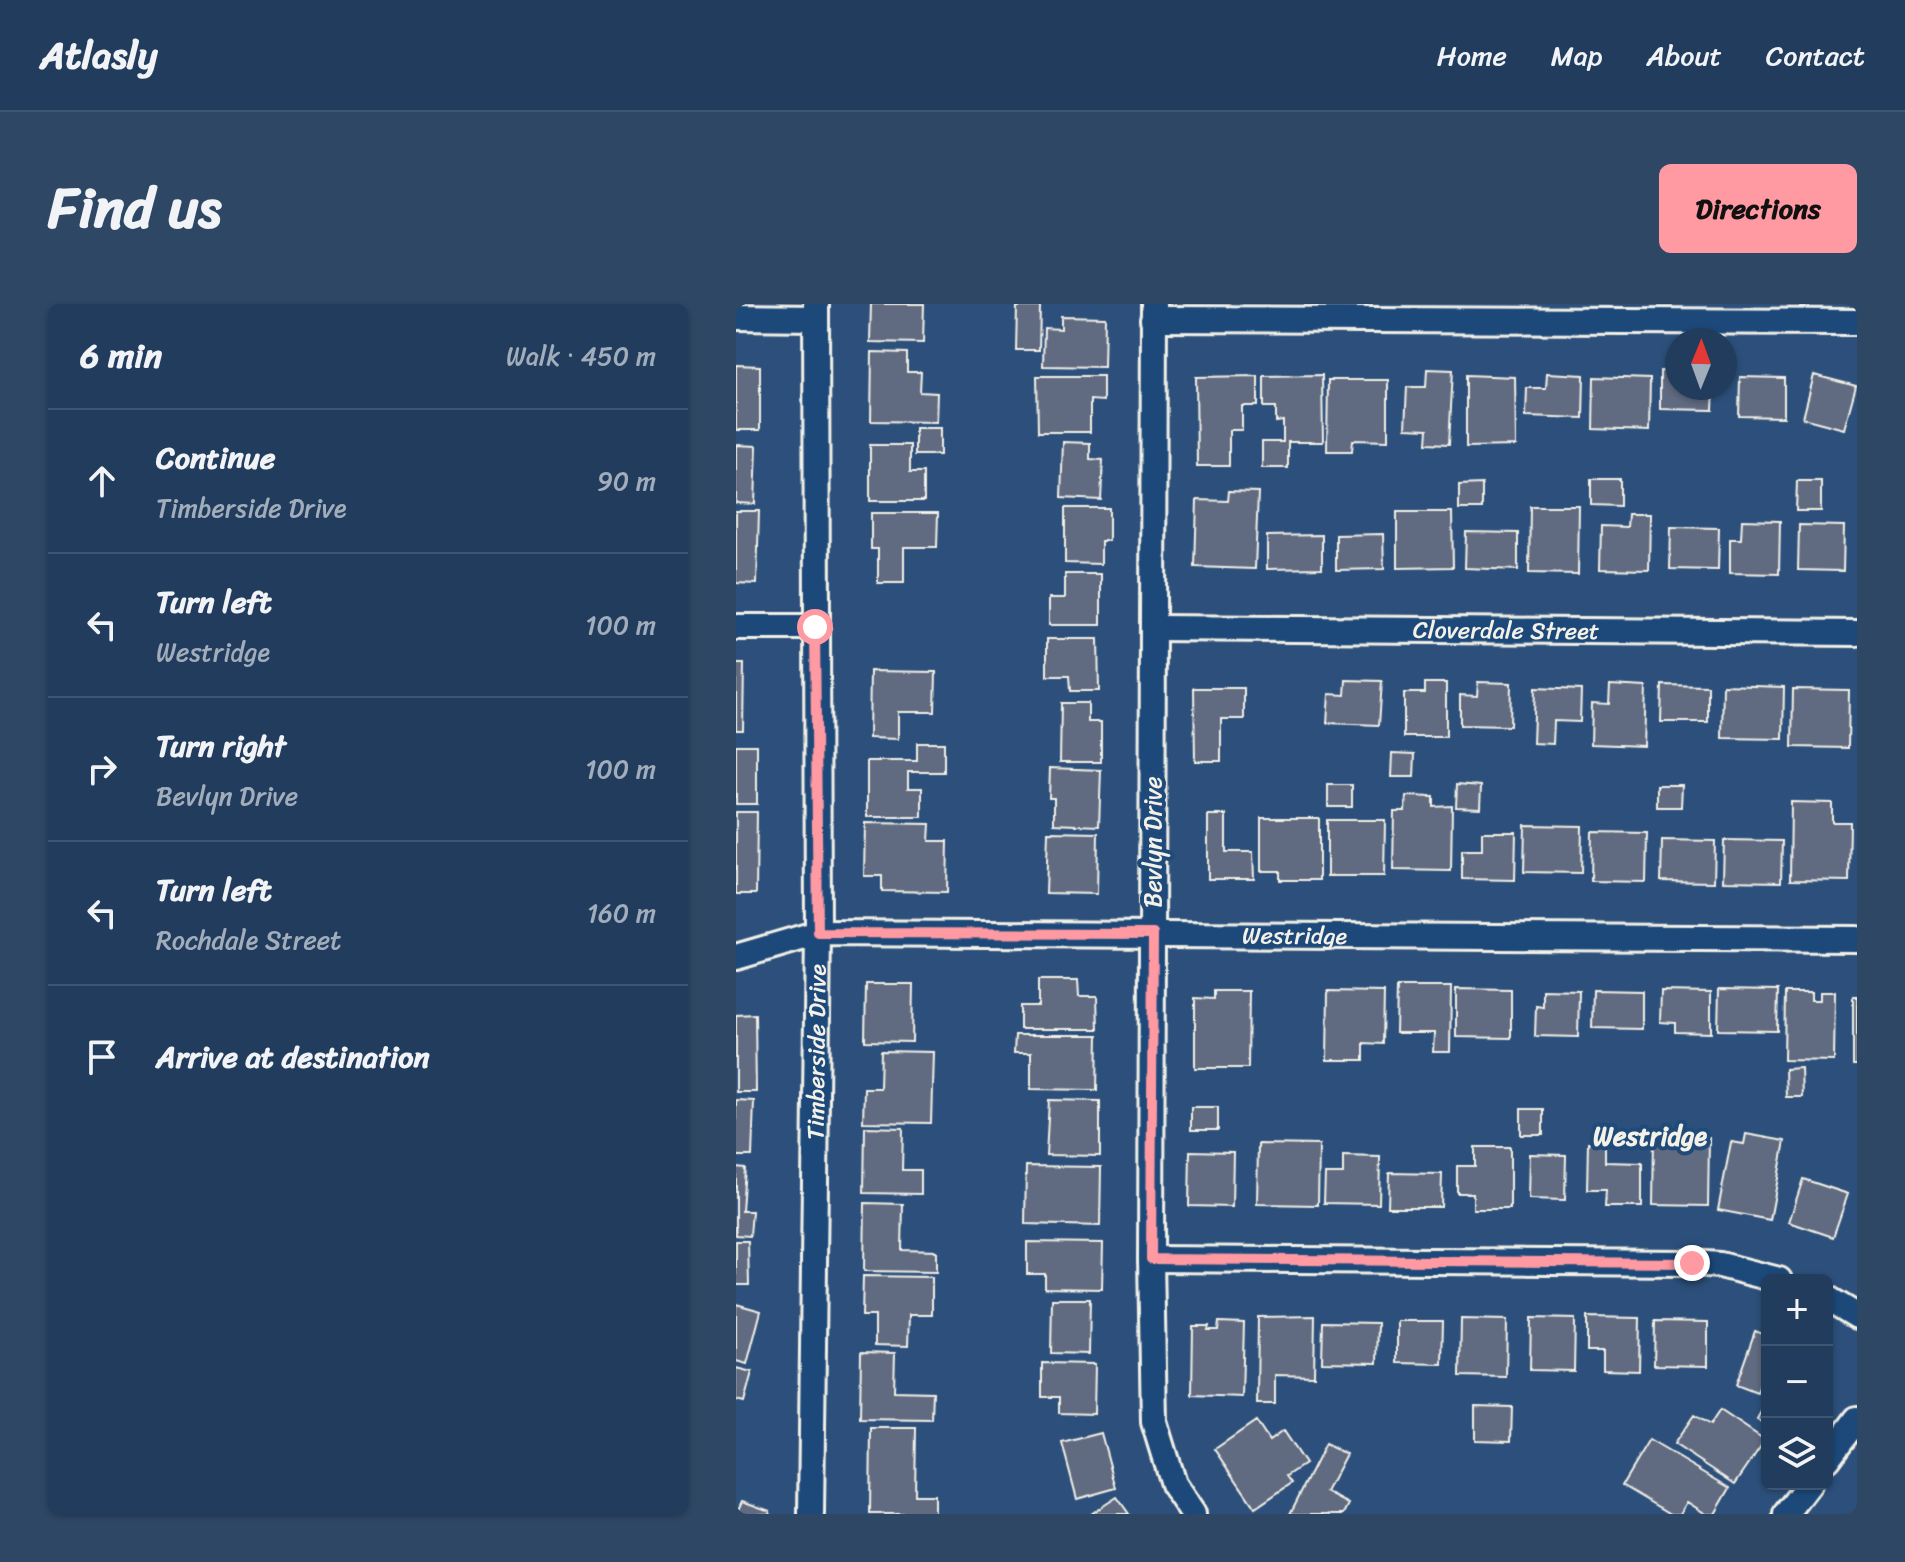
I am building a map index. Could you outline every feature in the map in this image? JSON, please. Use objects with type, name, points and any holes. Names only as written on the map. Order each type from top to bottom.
[{"type":"street","points":[[736,317],[816,311]]},
{"type":"street","name":"Timberside Drive","points":[[811,1514],[818,933],[816,311]]},
{"type":"street","points":[[1154,311],[1857,322]]},
{"type":"street","name":"Bevlyn Drive","points":[[1154,311],[1151,1259],[1154,1422],[1173,1484],[1193,1514]]},
{"type":"street","points":[[736,627],[815,627]]},
{"type":"street","name":"Cloverdale Street","points":[[1154,628],[1857,633]]},
{"type":"street","name":"Westridge","points":[[736,957],[818,933],[1857,939]]},
{"type":"street","points":[[1151,1259],[1692,1263],[1720,1265],[1761,1275]]},
{"type":"street","points":[[1833,1302],[1857,1316]]},
{"type":"street","points":[[1833,1451],[1857,1419]]},
{"type":"street","points":[[1786,1514],[1804,1490]]},
{"type":"building","points":[[871,304],[924,304],[923,343],[870,342]]},
{"type":"building","points":[[1017,307],[1040,307],[1039,350],[1016,350]]},
{"type":"building","points":[[1061,316],[1105,317],[1104,367],[1043,366],[1044,328],[1061,329]]},
{"type":"building","points":[[872,352],[907,353],[907,372],[921,372],[920,392],[937,393],[936,422],[871,421]]},
{"type":"building","points":[[736,365],[760,366],[760,430],[736,430]]},
{"type":"building","points":[[1427,369],[1453,370],[1449,444],[1427,443],[1428,429],[1405,428],[1407,387],[1426,387]]},
{"type":"building","points":[[1660,371],[1665,371],[1665,400],[1713,400],[1713,410],[1660,409]]},
{"type":"building","points":[[1547,373],[1584,375],[1583,418],[1526,416],[1527,388],[1546,388]]},
{"type":"building","points":[[1322,375],[1323,442],[1288,442],[1288,468],[1262,468],[1262,442],[1283,442],[1283,421],[1276,422],[1276,407],[1264,407],[1264,376]]},
{"type":"building","points":[[1466,375],[1515,377],[1516,446],[1466,447]]},
{"type":"building","points":[[1814,375],[1856,386],[1844,429],[1803,418]]},
{"type":"building","points":[[1037,376],[1103,376],[1103,401],[1090,400],[1090,432],[1038,432]]},
{"type":"building","points":[[1258,376],[1258,406],[1242,406],[1242,430],[1229,430],[1229,466],[1197,466],[1196,377]]},
{"type":"building","points":[[1594,377],[1650,379],[1649,431],[1593,429]]},
{"type":"building","points":[[1740,377],[1784,378],[1784,417],[1739,416]]},
{"type":"building","points":[[1328,380],[1388,380],[1388,441],[1353,440],[1352,451],[1327,451]]},
{"type":"building","points":[[915,428],[940,428],[940,455],[915,455]]},
{"type":"building","points":[[1063,442],[1090,443],[1090,459],[1103,460],[1101,500],[1061,498]]},
{"type":"building","points":[[736,445],[757,446],[755,504],[736,503]]},
{"type":"building","points":[[870,445],[910,445],[910,472],[924,472],[924,501],[870,501]]},
{"type":"building","points":[[1591,479],[1620,479],[1620,506],[1591,505]]},
{"type":"building","points":[[1797,481],[1821,481],[1821,511],[1796,511]]},
{"type":"building","points":[[1482,484],[1482,509],[1459,509],[1459,485]]},
{"type":"building","points":[[1229,491],[1258,492],[1255,569],[1195,567],[1197,500],[1228,501]]},
{"type":"building","points":[[1530,506],[1579,506],[1578,574],[1529,573]]},
{"type":"building","points":[[1065,508],[1109,508],[1109,541],[1101,541],[1101,564],[1065,563]]},
{"type":"building","points":[[736,511],[759,511],[757,584],[736,583]]},
{"type":"building","points":[[1397,512],[1452,512],[1453,567],[1397,568]]},
{"type":"building","points":[[871,513],[938,513],[937,547],[904,547],[904,583],[878,583],[878,549],[871,549]]},
{"type":"building","points":[[1628,514],[1650,514],[1649,570],[1600,569],[1601,526],[1627,527]]},
{"type":"building","points":[[1742,520],[1780,521],[1779,574],[1730,573],[1730,539],[1741,539]]},
{"type":"building","points":[[1799,525],[1844,526],[1843,571],[1798,570]]},
{"type":"building","points":[[1671,527],[1719,528],[1718,570],[1670,569]]},
{"type":"building","points":[[1466,532],[1518,533],[1518,570],[1465,568]]},
{"type":"building","points":[[1383,534],[1384,569],[1336,570],[1336,535]]},
{"type":"building","points":[[1322,535],[1322,568],[1267,569],[1267,536]]},
{"type":"building","points":[[1065,574],[1101,574],[1101,625],[1049,625],[1049,598],[1065,598]]},
{"type":"building","points":[[1047,639],[1098,639],[1099,691],[1070,691],[1069,676],[1047,676]]},
{"type":"building","points":[[736,664],[744,664],[743,730],[736,730]]},
{"type":"building","points":[[870,671],[936,672],[935,712],[898,712],[898,739],[869,738]]},
{"type":"building","points":[[1346,680],[1382,681],[1379,725],[1327,723],[1329,694],[1345,695]]},
{"type":"building","points":[[1478,682],[1511,683],[1510,726],[1460,725],[1460,695],[1477,696]]},
{"type":"building","points":[[1425,683],[1446,683],[1446,737],[1404,737],[1404,693],[1425,693]]},
{"type":"building","points":[[1610,685],[1646,687],[1644,746],[1591,744],[1592,703],[1609,704]]},
{"type":"building","points":[[1662,685],[1708,686],[1708,722],[1661,722]]},
{"type":"building","points":[[1723,685],[1784,687],[1783,739],[1722,738]]},
{"type":"building","points":[[1194,688],[1244,688],[1244,719],[1221,719],[1221,761],[1195,761]]},
{"type":"building","points":[[1535,688],[1581,690],[1580,722],[1554,721],[1553,744],[1533,743]]},
{"type":"building","points":[[1793,689],[1849,690],[1848,748],[1792,747]]},
{"type":"building","points":[[1061,703],[1088,703],[1088,722],[1101,722],[1101,762],[1060,762]]},
{"type":"building","points":[[917,743],[944,743],[944,772],[908,772],[908,788],[922,788],[922,817],[867,817],[867,761],[917,761]]},
{"type":"building","points":[[736,745],[757,745],[757,804],[736,804]]},
{"type":"building","points":[[1392,753],[1415,754],[1414,777],[1391,777]]},
{"type":"building","points":[[1050,768],[1101,770],[1099,826],[1054,824],[1054,798],[1049,798]]},
{"type":"building","points":[[1457,784],[1481,786],[1480,808],[1456,807]]},
{"type":"building","points":[[1328,785],[1352,785],[1352,807],[1328,807]]},
{"type":"building","points":[[1657,785],[1682,785],[1681,807],[1657,807]]},
{"type":"building","points":[[1406,796],[1434,797],[1434,807],[1452,806],[1451,871],[1393,870],[1394,811],[1405,811]]},
{"type":"building","points":[[1791,802],[1832,803],[1832,822],[1850,822],[1849,881],[1790,880]]},
{"type":"building","points":[[736,812],[757,812],[756,894],[736,894]]},
{"type":"building","points":[[1208,815],[1226,815],[1226,852],[1253,852],[1254,879],[1208,879]]},
{"type":"building","points":[[1261,818],[1319,818],[1319,880],[1280,880],[1280,871],[1261,871]]},
{"type":"building","points":[[1327,820],[1385,820],[1384,876],[1327,876]]},
{"type":"building","points":[[865,823],[930,824],[929,841],[948,841],[947,892],[882,891],[882,876],[864,876]]},
{"type":"building","points":[[1525,825],[1582,826],[1581,873],[1524,872]]},
{"type":"building","points":[[1048,832],[1098,833],[1097,894],[1046,893]]},
{"type":"building","points":[[1482,832],[1516,832],[1515,880],[1462,879],[1462,850],[1482,850]]},
{"type":"building","points":[[1592,832],[1647,833],[1646,882],[1591,881]]},
{"type":"building","points":[[1662,840],[1715,841],[1714,882],[1661,881]]},
{"type":"building","points":[[1724,840],[1782,841],[1781,882],[1723,881]]},
{"type":"building","points":[[1038,980],[1078,980],[1079,996],[1097,996],[1098,1029],[1020,1029],[1020,1006],[1038,1006]]},
{"type":"building","points":[[866,984],[913,984],[912,1042],[865,1041]]},
{"type":"building","points":[[1397,987],[1451,987],[1450,1052],[1433,1052],[1434,1033],[1396,1033]]},
{"type":"building","points":[[1456,989],[1511,990],[1511,1038],[1456,1037]]},
{"type":"building","points":[[1719,989],[1778,990],[1777,1031],[1718,1030]]},
{"type":"building","points":[[1543,990],[1579,991],[1578,1037],[1535,1036],[1536,1006],[1543,1007]]},
{"type":"building","points":[[1593,990],[1642,991],[1642,1029],[1592,1028]]},
{"type":"building","points":[[1214,991],[1249,991],[1248,1068],[1195,1068],[1195,998],[1214,999]]},
{"type":"building","points":[[1328,991],[1384,992],[1383,1044],[1364,1043],[1364,1060],[1327,1060]]},
{"type":"building","points":[[1661,991],[1711,992],[1711,1033],[1675,1032],[1675,1023],[1660,1022]]},
{"type":"building","points":[[1785,992],[1811,992],[1811,1000],[1820,1000],[1820,992],[1835,992],[1834,1061],[1784,1060]]},
{"type":"building","points":[[1853,996],[1857,996],[1857,1065],[1853,1065]]},
{"type":"building","points":[[755,1014],[756,1092],[736,1092],[736,1015]]},
{"type":"building","points":[[1015,1035],[1098,1035],[1097,1090],[1031,1089],[1031,1053],[1014,1053]]},
{"type":"building","points":[[881,1051],[933,1052],[931,1123],[863,1122],[864,1088],[880,1088]]},
{"type":"building","points":[[1801,1068],[1802,1097],[1786,1097],[1785,1069]]},
{"type":"building","points":[[736,1100],[754,1101],[752,1156],[736,1156]]},
{"type":"building","points":[[1049,1100],[1100,1101],[1100,1156],[1046,1155]]},
{"type":"building","points":[[1191,1107],[1218,1107],[1218,1130],[1191,1130]]},
{"type":"building","points":[[1521,1109],[1543,1109],[1543,1135],[1521,1135]]},
{"type":"building","points":[[865,1127],[903,1128],[902,1170],[921,1170],[921,1194],[864,1193]]},
{"type":"building","points":[[1746,1134],[1785,1141],[1770,1220],[1718,1210],[1731,1142],[1744,1144]]},
{"type":"building","points":[[1654,1137],[1709,1138],[1708,1206],[1653,1205]]},
{"type":"building","points":[[1588,1142],[1605,1142],[1605,1162],[1642,1163],[1642,1207],[1605,1207],[1606,1190],[1587,1190]]},
{"type":"building","points":[[1258,1144],[1319,1145],[1318,1205],[1257,1204]]},
{"type":"building","points":[[1475,1147],[1510,1147],[1510,1209],[1473,1209],[1473,1193],[1457,1193],[1457,1166],[1475,1166]]},
{"type":"building","points":[[1190,1151],[1233,1152],[1232,1207],[1189,1206]]},
{"type":"building","points":[[1530,1154],[1566,1155],[1565,1200],[1529,1199]]},
{"type":"building","points":[[1343,1156],[1380,1157],[1379,1204],[1324,1203],[1325,1174],[1343,1174]]},
{"type":"building","points":[[1026,1166],[1101,1167],[1100,1226],[1025,1224]]},
{"type":"building","points":[[736,1167],[745,1168],[742,1211],[752,1211],[750,1236],[736,1235]]},
{"type":"building","points":[[1389,1173],[1442,1174],[1441,1207],[1388,1207]]},
{"type":"building","points":[[1803,1179],[1848,1194],[1833,1237],[1789,1222]]},
{"type":"building","points":[[865,1203],[903,1204],[902,1250],[936,1251],[936,1272],[864,1271]]},
{"type":"building","points":[[736,1241],[748,1241],[749,1285],[736,1285]]},
{"type":"building","points":[[1027,1242],[1103,1243],[1102,1289],[1045,1288],[1045,1274],[1027,1274]]},
{"type":"building","points":[[863,1276],[932,1277],[932,1315],[909,1315],[908,1346],[875,1345],[875,1316],[862,1316]]},
{"type":"building","points":[[1052,1299],[1090,1299],[1089,1354],[1051,1353]]},
{"type":"building","points":[[736,1304],[761,1311],[747,1364],[736,1361]]},
{"type":"building","points":[[1315,1316],[1314,1376],[1275,1375],[1275,1404],[1257,1404],[1258,1317]]},
{"type":"building","points":[[1587,1317],[1640,1318],[1639,1371],[1603,1370],[1603,1351],[1587,1351]]},
{"type":"building","points":[[1531,1318],[1575,1319],[1574,1371],[1530,1370]]},
{"type":"building","points":[[1461,1319],[1507,1320],[1506,1377],[1460,1376]]},
{"type":"building","points":[[1397,1321],[1443,1321],[1442,1364],[1397,1363]]},
{"type":"building","points":[[1655,1321],[1708,1322],[1708,1366],[1654,1365]]},
{"type":"building","points":[[1219,1322],[1244,1323],[1242,1397],[1192,1395],[1193,1326],[1209,1326],[1208,1330],[1218,1330]]},
{"type":"building","points":[[1323,1322],[1378,1323],[1377,1363],[1322,1362]]},
{"type":"building","points":[[1755,1331],[1761,1334],[1761,1382],[1757,1393],[1736,1385]]},
{"type":"building","points":[[861,1352],[895,1353],[894,1391],[933,1392],[932,1420],[860,1419]]},
{"type":"building","points":[[1042,1363],[1095,1364],[1094,1414],[1059,1413],[1059,1397],[1042,1397]]},
{"type":"building","points":[[736,1368],[752,1372],[744,1402],[736,1400]]},
{"type":"building","points":[[1475,1406],[1512,1407],[1511,1441],[1475,1440]]},
{"type":"building","points":[[1720,1410],[1761,1437],[1761,1446],[1735,1484],[1674,1444],[1694,1415],[1710,1425]]},
{"type":"building","points":[[1256,1421],[1269,1441],[1283,1431],[1305,1464],[1287,1476],[1292,1483],[1255,1508],[1215,1449]]},
{"type":"building","points":[[871,1428],[916,1428],[915,1495],[934,1495],[934,1514],[870,1514]]},
{"type":"building","points":[[1101,1433],[1116,1488],[1077,1499],[1062,1443]]},
{"type":"building","points":[[1649,1440],[1730,1488],[1715,1514],[1706,1514],[1687,1502],[1680,1514],[1671,1514],[1622,1485]]},
{"type":"building","points":[[1325,1444],[1346,1454],[1326,1492],[1349,1504],[1344,1514],[1290,1514]]},
{"type":"building","points":[[1117,1497],[1129,1514],[1091,1514]]},
{"type":"building","points":[[742,1501],[770,1511],[769,1514],[736,1514]]},
{"type":"district","name":"Westridge","points":[[1650,1136]]},
{"type":"route","points":[[815,627],[818,933],[1153,934],[1151,1259],[1692,1263]]}]
